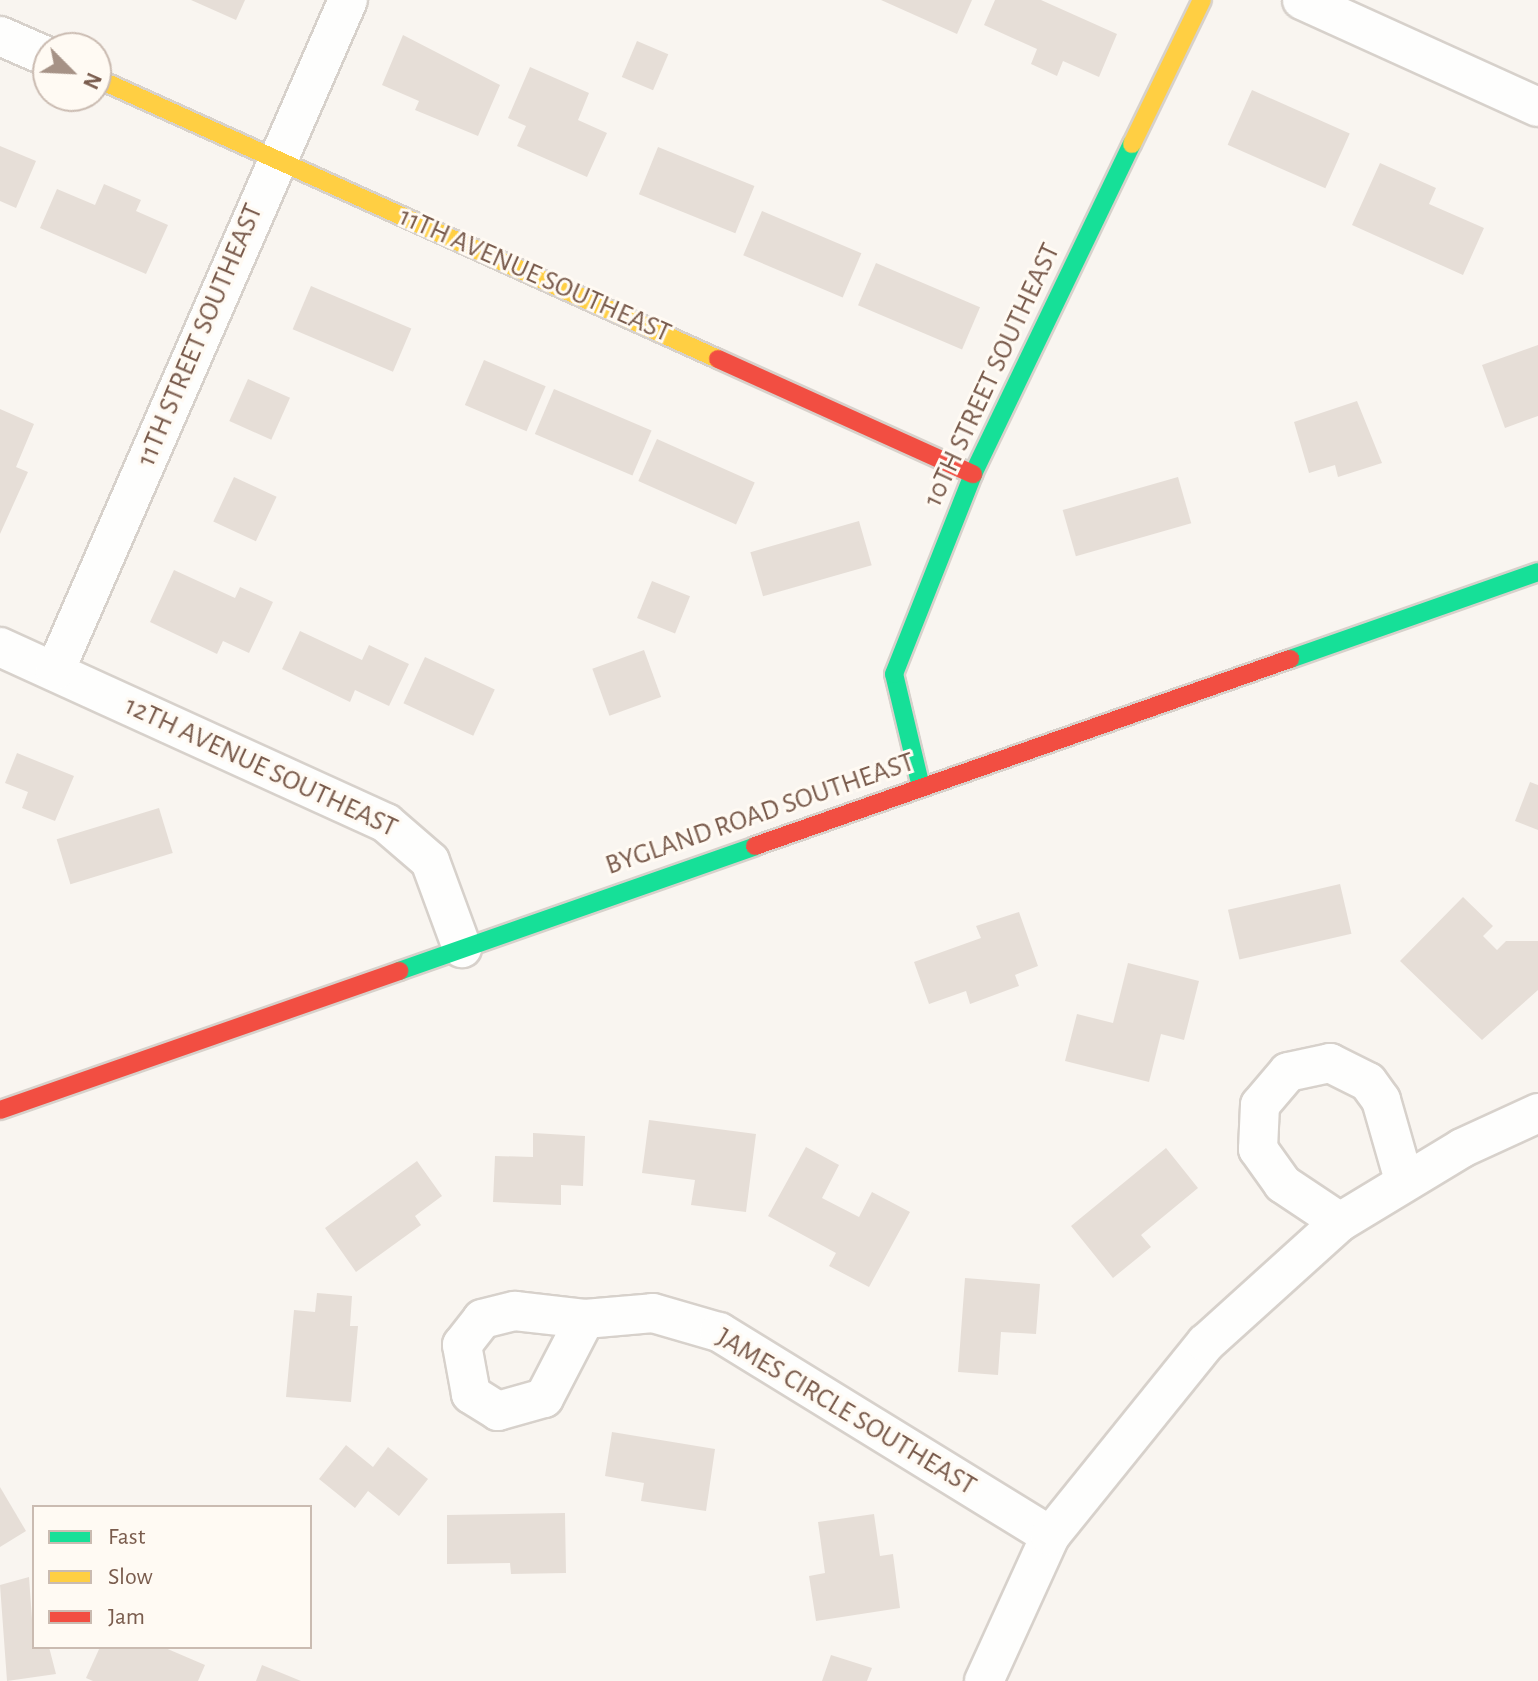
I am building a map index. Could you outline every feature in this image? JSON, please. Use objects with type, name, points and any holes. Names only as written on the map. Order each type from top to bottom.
[{"type":"street","name":"11TH STREET SOUTHEAST","points":[[55,671],[348,0]]},
{"type":"street","name":"10TH STREET SOUTHEAST","points":[[921,787],[894,674],[973,474],[1202,0]]},
{"type":"street","points":[[1302,0],[1538,107]]},
{"type":"street","points":[[0,36],[32,50]]},
{"type":"street","name":"11TH AVENUE SOUTHEAST","points":[[112,85],[973,474]]},
{"type":"street","name":"BYGLAND ROAD SOUTHEAST","points":[[0,1110],[1538,572]]},
{"type":"street","name":"12TH AVENUE SOUTHEAST","points":[[0,647],[335,797],[412,840],[445,891],[462,948]]},
{"type":"street","points":[[1340,1222],[1283,1184],[1258,1149],[1260,1105],[1288,1072],[1330,1063],[1368,1082],[1381,1100],[1404,1180]]},
{"type":"street","points":[[984,1681],[1050,1536],[1206,1343],[1340,1222],[1404,1180],[1538,1113]]},
{"type":"street","name":"JAMES CIRCLE SOUTHEAST","points":[[585,1319],[653,1313],[719,1332],[1050,1536]]},
{"type":"building","points":[[191,0],[245,0],[236,20]]},
{"type":"building","points":[[881,0],[972,0],[957,34]]},
{"type":"building","points":[[995,0],[1041,0],[1117,34],[1099,77],[1063,61],[1057,76],[1031,64],[1037,49],[984,25]]},
{"type":"building","points":[[403,35],[500,85],[478,136],[415,110],[419,101],[382,85]]},
{"type":"building","points":[[637,41],[668,54],[653,90],[622,77]]},
{"type":"building","points":[[530,67],[589,93],[578,120],[607,133],[587,177],[517,146],[526,126],[508,118]]},
{"type":"building","points":[[1252,90],[1350,134],[1325,188],[1228,145]]},
{"type":"building","points":[[0,146],[36,161],[16,208],[0,201]]},
{"type":"building","points":[[658,147],[754,186],[735,233],[639,194]]},
{"type":"building","points":[[1380,163],[1436,188],[1429,204],[1484,228],[1463,275],[1352,225]]},
{"type":"building","points":[[104,184],[141,200],[136,211],[168,225],[146,274],[40,228],[57,189],[95,205]]},
{"type":"building","points":[[762,211],[861,253],[843,297],[743,255]]},
{"type":"building","points":[[876,263],[980,307],[962,349],[858,305]]},
{"type":"building","points":[[311,286],[411,329],[393,372],[293,329]]},
{"type":"building","points":[[1538,345],[1538,416],[1505,428],[1482,365]]},
{"type":"building","points":[[484,360],[546,386],[527,431],[465,405]]},
{"type":"building","points":[[248,379],[290,398],[271,440],[229,421]]},
{"type":"building","points":[[554,389],[652,430],[632,476],[535,434]]},
{"type":"building","points":[[1357,401],[1382,463],[1338,477],[1335,465],[1309,473],[1294,422]]},
{"type":"building","points":[[0,409],[34,424],[16,467],[28,472],[0,534]]},
{"type":"building","points":[[657,439],[755,483],[736,525],[638,481]]},
{"type":"building","points":[[234,477],[277,497],[256,541],[213,521]]},
{"type":"building","points":[[1178,477],[1191,523],[1076,556],[1063,510]]},
{"type":"building","points":[[859,521],[872,565],[763,596],[750,552]]},
{"type":"building","points":[[174,570],[235,598],[240,587],[273,602],[249,653],[223,641],[217,654],[150,622]]},
{"type":"building","points":[[652,581],[690,596],[675,633],[637,618]]},
{"type":"building","points":[[300,631],[362,660],[369,645],[409,664],[389,706],[355,690],[350,702],[282,669]]},
{"type":"building","points":[[644,650],[661,697],[609,716],[592,669]]},
{"type":"building","points":[[425,657],[495,690],[473,736],[403,703]]},
{"type":"building","points":[[17,753],[74,776],[55,821],[22,808],[28,792],[5,783]]},
{"type":"building","points":[[1530,782],[1538,785],[1538,830],[1515,821]]},
{"type":"building","points":[[159,808],[173,853],[70,884],[57,839]]},
{"type":"building","points":[[1340,884],[1351,934],[1239,960],[1228,910]]},
{"type":"building","points":[[1463,897],[1493,926],[1483,936],[1497,950],[1506,941],[1538,941],[1538,990],[1482,1040],[1400,961]]},
{"type":"building","points":[[1019,912],[1038,966],[1015,975],[1019,986],[970,1004],[966,991],[929,1004],[914,962],[981,938],[976,926]]},
{"type":"building","points":[[1128,963],[1199,981],[1184,1040],[1161,1034],[1149,1082],[1065,1061],[1077,1014],[1113,1023]]},
{"type":"building","points":[[649,1120],[756,1134],[746,1212],[691,1205],[695,1180],[642,1173]]},
{"type":"building","points":[[533,1133],[585,1136],[583,1186],[561,1185],[561,1205],[493,1202],[495,1156],[533,1157]]},
{"type":"building","points":[[806,1147],[839,1165],[822,1198],[859,1217],[872,1192],[910,1212],[869,1287],[829,1266],[836,1253],[768,1216]]},
{"type":"building","points":[[1166,1148],[1198,1188],[1141,1235],[1151,1247],[1113,1278],[1071,1226]]},
{"type":"building","points":[[417,1161],[442,1196],[415,1216],[421,1225],[356,1272],[325,1228]]},
{"type":"building","points":[[965,1278],[1040,1284],[1036,1334],[1001,1332],[998,1375],[958,1372]]},
{"type":"building","points":[[317,1293],[352,1296],[350,1326],[358,1326],[351,1402],[286,1397],[294,1310],[315,1312]]},
{"type":"building","points":[[612,1432],[715,1449],[706,1511],[641,1501],[644,1483],[605,1476]]},
{"type":"building","points":[[346,1445],[373,1467],[388,1447],[428,1479],[399,1516],[368,1491],[355,1508],[319,1479]]},
{"type":"building","points":[[0,1487],[26,1531],[0,1547]]},
{"type":"building","points":[[565,1513],[566,1573],[511,1574],[510,1563],[447,1564],[447,1515]]},
{"type":"building","points":[[874,1514],[880,1556],[893,1554],[900,1608],[816,1621],[809,1576],[825,1573],[818,1522]]},
{"type":"building","points":[[29,1577],[32,1649],[50,1649],[56,1674],[7,1681],[0,1585]]},
{"type":"building","points":[[99,1649],[168,1649],[205,1665],[198,1681],[93,1681],[86,1678]]},
{"type":"building","points":[[831,1655],[872,1668],[867,1681],[822,1681]]},
{"type":"building","points":[[262,1665],[301,1681],[256,1681]]},
{"type":"traffic: fast","points":[[921,787],[894,674],[973,474],[1132,144]]},
{"type":"traffic: fast","points":[[1290,659],[1538,572]]},
{"type":"traffic: fast","points":[[399,971],[755,846]]},
{"type":"traffic: slow","points":[[1132,144],[1202,0]]},
{"type":"traffic: slow","points":[[112,85],[718,359]]},
{"type":"traffic: jam","points":[[718,359],[973,474]]},
{"type":"traffic: jam","points":[[755,846],[1290,659]]},
{"type":"traffic: jam","points":[[0,1110],[399,971]]}]
